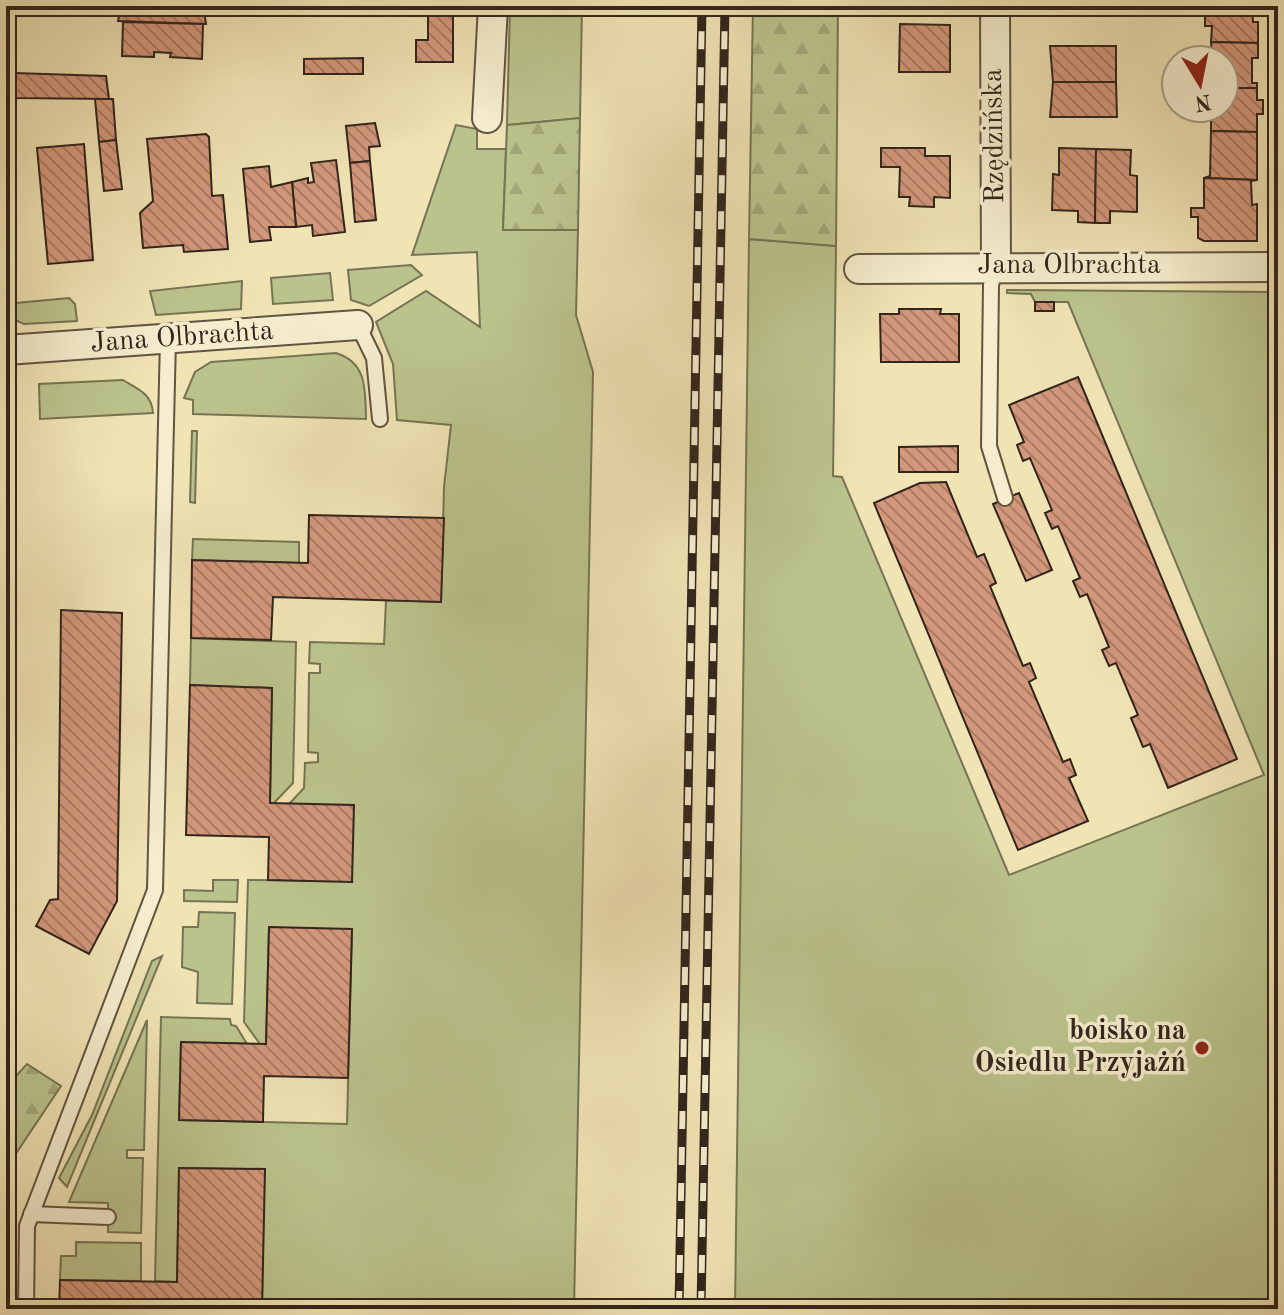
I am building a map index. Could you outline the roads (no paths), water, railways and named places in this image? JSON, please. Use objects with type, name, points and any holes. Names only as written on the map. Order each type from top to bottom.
[{"type":"street","points":[[487,118],[493,6]]},
{"type":"street","name":"Rzędzińska","points":[[995,6],[996,266]]},
{"type":"street","name":"Jana Olbrachta","points":[[859,269],[1278,267]]},
{"type":"street","name":"Jana Olbrachta","points":[[6,350],[358,325]]},
{"type":"lane","points":[[996,266],[991,285],[989,446],[1005,498]]},
{"type":"lane","points":[[358,325],[374,358],[380,419]]},
{"type":"lane","points":[[26,1309],[27,1226],[155,890],[168,339]]},
{"type":"lane","points":[[31,1214],[108,1217]]},
{"type":"railway","points":[[679,1309],[702,6]]},
{"type":"railway","points":[[701,1309],[725,6]]},
{"type":"place","name":"boisko na Osiedlu Przyjażń","points":[[1202,1048]]}]
